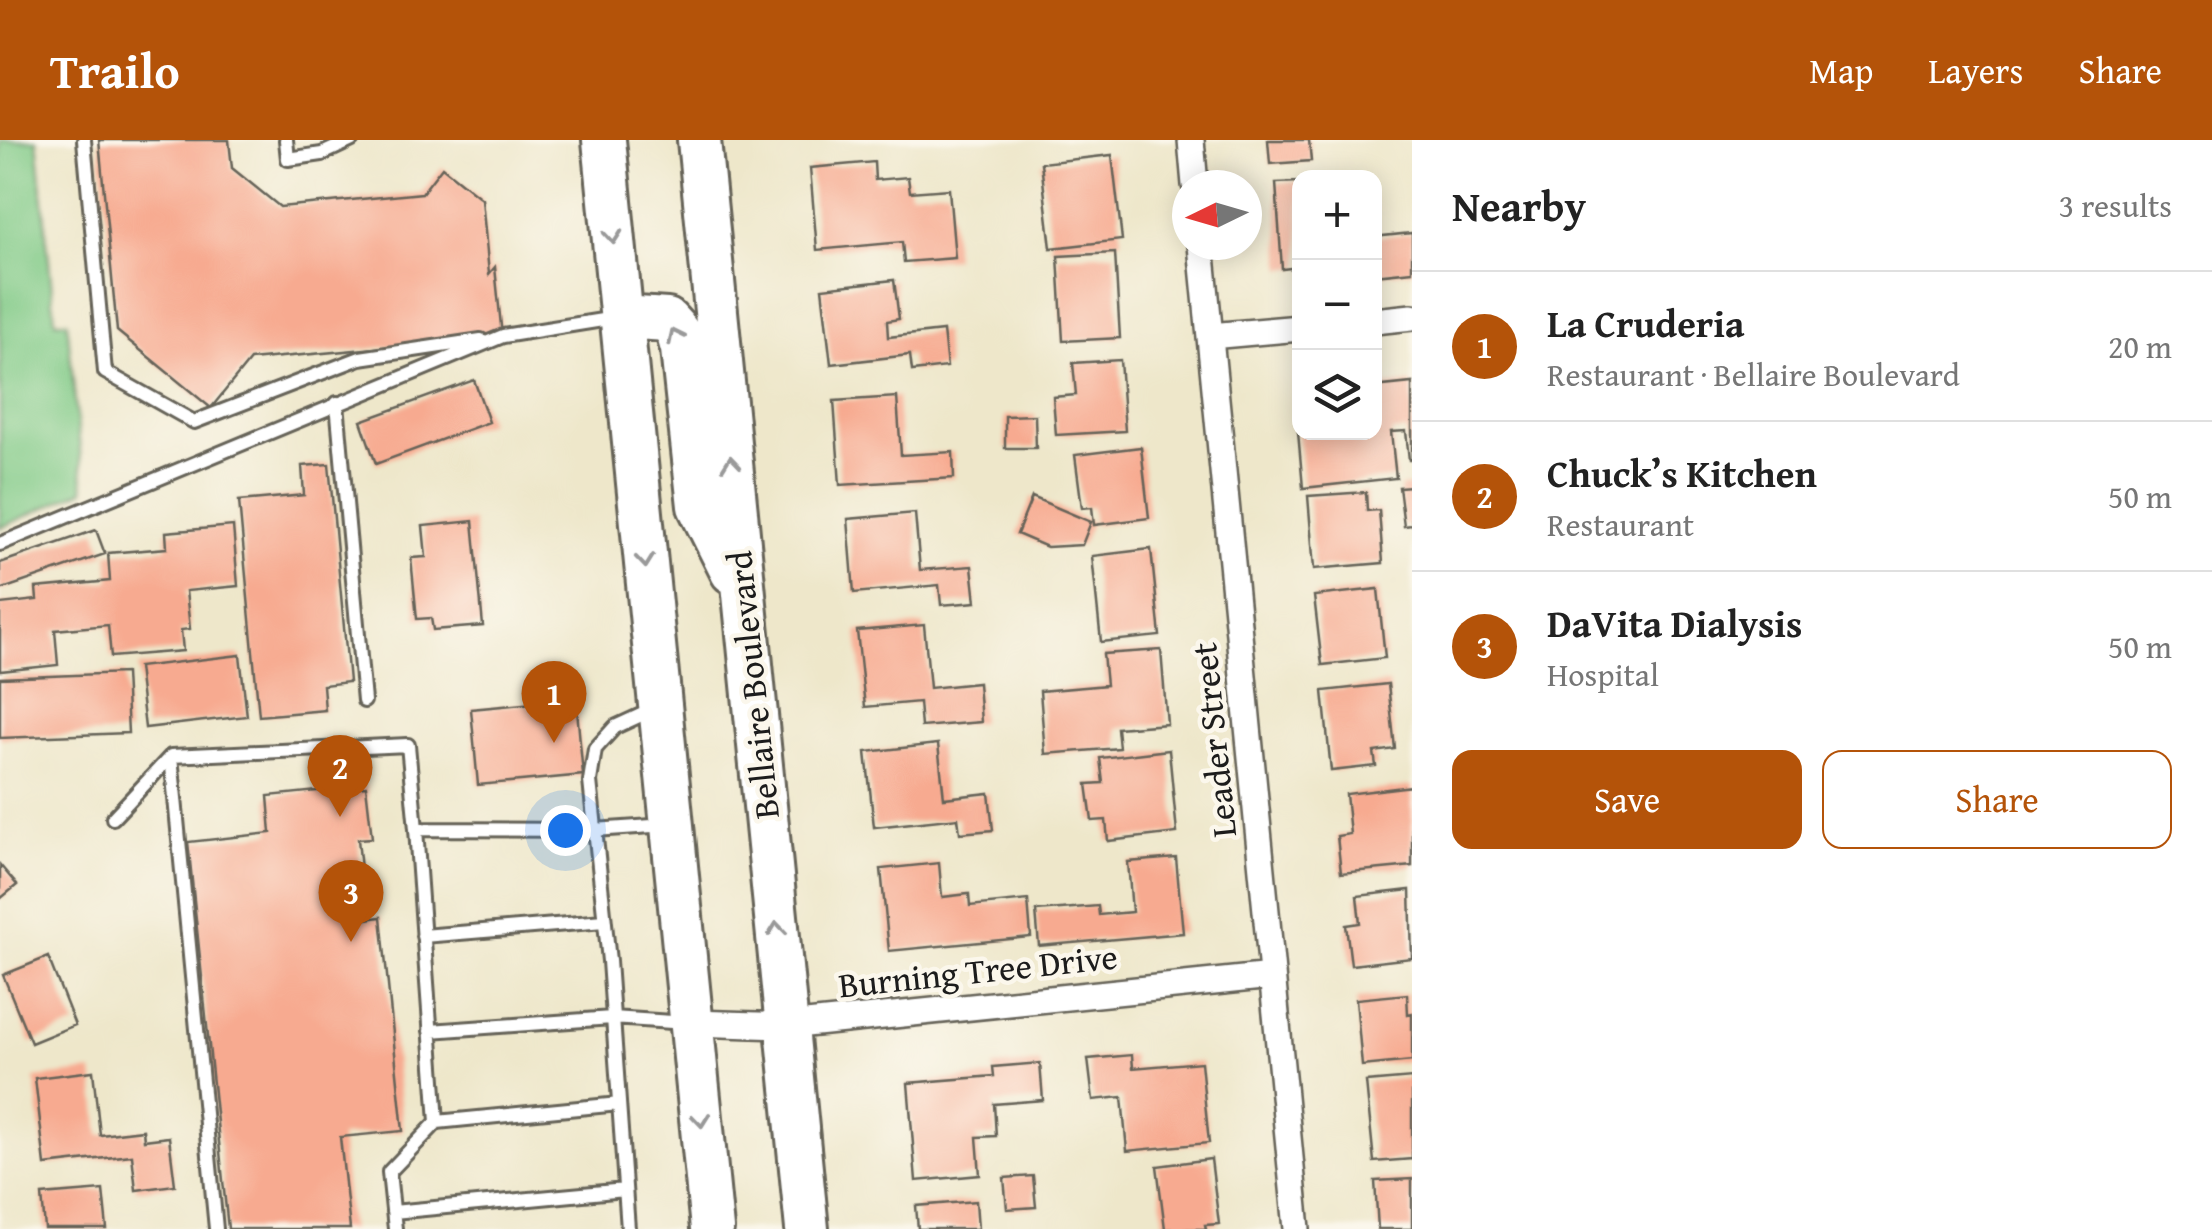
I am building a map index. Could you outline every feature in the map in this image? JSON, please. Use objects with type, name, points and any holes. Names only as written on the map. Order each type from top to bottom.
[{"type":"main road","points":[[604,140],[712,1229]]},
{"type":"main road","name":"Bellaire Boulevard","points":[[699,140],[807,1229]]},
{"type":"main road","points":[[621,316],[666,320],[676,331],[682,349],[699,506],[744,595]]},
{"type":"street","points":[[1191,140],[1194,170]]},
{"type":"street","name":"Leader Street","points":[[1202,260],[1297,1229]]},
{"type":"street","points":[[1382,320],[1412,318]]},
{"type":"street","points":[[1210,336],[1292,329]]},
{"type":"street","name":"Burning Tree Drive","points":[[691,1023],[787,1026],[1272,976]]},
{"type":"lane","points":[[84,140],[105,372],[194,422],[360,358],[621,316]]},
{"type":"lane","points":[[286,140],[288,159],[322,154],[352,140]]},
{"type":"lane","points":[[0,544],[503,336]]},
{"type":"lane","points":[[337,403],[364,700]]},
{"type":"lane","points":[[628,1229],[590,781],[595,749],[614,727],[660,707]]},
{"type":"lane","points":[[113,818],[171,756],[408,746],[437,1122]]},
{"type":"lane","points":[[171,756],[216,1229]]},
{"type":"lane","points":[[416,828],[594,830],[672,824]]},
{"type":"lane","points":[[423,936],[604,920]]},
{"type":"lane","points":[[430,1031],[612,1018],[691,1023]]},
{"type":"lane","points":[[395,1229],[388,1172],[437,1122],[619,1104]]},
{"type":"lane","points":[[393,1212],[625,1190]]},
{"type":"green space","points":[[0,140],[37,140],[55,321],[67,321],[84,490],[0,528]]},
{"type":"building","points":[[99,140],[229,140],[232,168],[280,207],[422,193],[442,167],[482,199],[489,274],[495,267],[502,336],[250,360],[211,408],[117,331]]},
{"type":"building","points":[[1268,140],[1309,140],[1311,161],[1270,164]]},
{"type":"building","points":[[1112,155],[1122,240],[1051,248],[1041,163]]},
{"type":"building","points":[[874,162],[875,180],[908,177],[910,192],[949,189],[955,258],[904,262],[902,242],[817,250],[810,168]]},
{"type":"building","points":[[1292,182],[1292,268],[1282,269],[1276,183]]},
{"type":"building","points":[[1412,233],[1412,271],[1382,274],[1382,236]]},
{"type":"building","points":[[1115,253],[1120,338],[1063,341],[1058,256]]},
{"type":"building","points":[[894,280],[899,319],[887,321],[888,337],[943,331],[947,367],[912,371],[910,355],[831,364],[822,288]]},
{"type":"building","points":[[1120,360],[1125,431],[1056,435],[1053,397],[1076,395],[1073,363]]},
{"type":"building","points":[[474,380],[489,422],[376,464],[361,421]]},
{"type":"building","points":[[1412,383],[1412,460],[1406,431],[1391,432],[1396,478],[1303,488],[1299,440],[1382,440],[1382,386]]},
{"type":"building","points":[[897,397],[901,455],[953,452],[954,478],[840,485],[834,401]]},
{"type":"building","points":[[1035,415],[1036,448],[1005,448],[1005,416]]},
{"type":"building","points":[[1141,447],[1149,518],[1094,525],[1092,507],[1082,508],[1075,455]]},
{"type":"building","points":[[329,464],[349,682],[323,685],[325,710],[259,716],[239,501],[304,495],[302,466]]},
{"type":"building","points":[[1412,486],[1412,525],[1404,526],[1399,487]]},
{"type":"building","points":[[1366,492],[1367,511],[1379,510],[1383,563],[1314,569],[1308,496]]},
{"type":"building","points":[[1032,497],[1091,522],[1082,545],[1047,547],[1017,534]]},
{"type":"building","points":[[915,513],[920,570],[972,566],[976,602],[941,605],[939,585],[854,593],[848,519]]},
{"type":"building","points":[[473,521],[483,626],[433,630],[431,618],[417,619],[411,558],[426,557],[423,526]]},
{"type":"building","points":[[233,526],[238,586],[186,591],[190,629],[181,630],[183,651],[111,657],[108,625],[55,630],[58,665],[0,671],[0,604],[37,600],[36,588],[110,581],[108,553],[167,548],[166,532]]},
{"type":"building","points":[[96,530],[105,554],[0,590],[0,563]]},
{"type":"building","points":[[1151,549],[1160,636],[1101,642],[1092,556]]},
{"type":"building","points":[[1378,589],[1385,658],[1322,665],[1314,596]]},
{"type":"building","points":[[924,625],[930,688],[978,683],[981,722],[921,727],[919,702],[865,707],[857,631]]},
{"type":"building","points":[[1161,650],[1167,724],[1117,728],[1119,748],[1045,754],[1040,691],[1106,685],[1103,654]]},
{"type":"building","points":[[240,655],[247,716],[145,728],[138,667]]},
{"type":"building","points":[[125,673],[128,733],[0,738],[0,678]]},
{"type":"building","points":[[1388,684],[1395,749],[1374,752],[1376,766],[1331,771],[1323,691]]},
{"type":"building","points":[[576,699],[583,775],[478,785],[471,709]]},
{"type":"building","points":[[938,744],[944,798],[989,793],[993,830],[960,833],[958,818],[874,827],[866,752]]},
{"type":"building","points":[[1169,750],[1177,833],[1108,841],[1106,820],[1092,821],[1087,784],[1103,783],[1100,758]]},
{"type":"building","points":[[366,786],[372,838],[358,839],[366,919],[381,917],[403,1131],[340,1137],[350,1229],[228,1229],[188,842],[271,833],[268,796]]},
{"type":"building","points":[[1412,786],[1412,866],[1341,873],[1337,836],[1350,834],[1346,794]]},
{"type":"building","points":[[1176,858],[1183,933],[1039,946],[1036,911],[1098,906],[1099,915],[1132,912],[1128,862]]},
{"type":"building","points":[[939,863],[942,897],[969,894],[970,906],[1028,900],[1031,937],[889,951],[881,869]]},
{"type":"building","points":[[0,865],[17,885],[0,899]]},
{"type":"building","points":[[1410,890],[1412,958],[1351,965],[1346,925],[1360,923],[1357,896]]},
{"type":"building","points":[[48,957],[75,1025],[31,1043],[3,975]]},
{"type":"building","points":[[1407,994],[1408,1014],[1412,1013],[1412,1061],[1362,1066],[1356,999]]},
{"type":"building","points":[[1132,1055],[1133,1068],[1201,1062],[1209,1143],[1127,1151],[1122,1097],[1093,1100],[1088,1059]]},
{"type":"building","points":[[1040,1063],[1043,1100],[994,1104],[996,1136],[977,1137],[980,1175],[916,1181],[908,1083],[994,1076],[993,1067]]},
{"type":"building","points":[[93,1071],[100,1135],[143,1130],[144,1140],[169,1137],[175,1185],[136,1190],[132,1155],[45,1165],[35,1078]]},
{"type":"building","points":[[1412,1078],[1412,1159],[1374,1162],[1366,1082]]},
{"type":"building","points":[[1211,1159],[1219,1224],[1205,1225],[1206,1229],[1165,1229],[1157,1166]]},
{"type":"building","points":[[1033,1176],[1036,1207],[1007,1209],[1004,1178]]},
{"type":"building","points":[[1412,1179],[1412,1229],[1378,1229],[1375,1181]]},
{"type":"building","points":[[103,1190],[107,1229],[45,1229],[42,1195]]},
{"type":"building","points":[[976,1201],[978,1229],[918,1229],[916,1206]]},
{"type":"place","name":"La Cruderia","points":[[554,743]]},
{"type":"place","name":"Chuck’s Kitchen","points":[[340,817]]},
{"type":"place","name":"DaVita Dialysis","points":[[351,942]]}]
